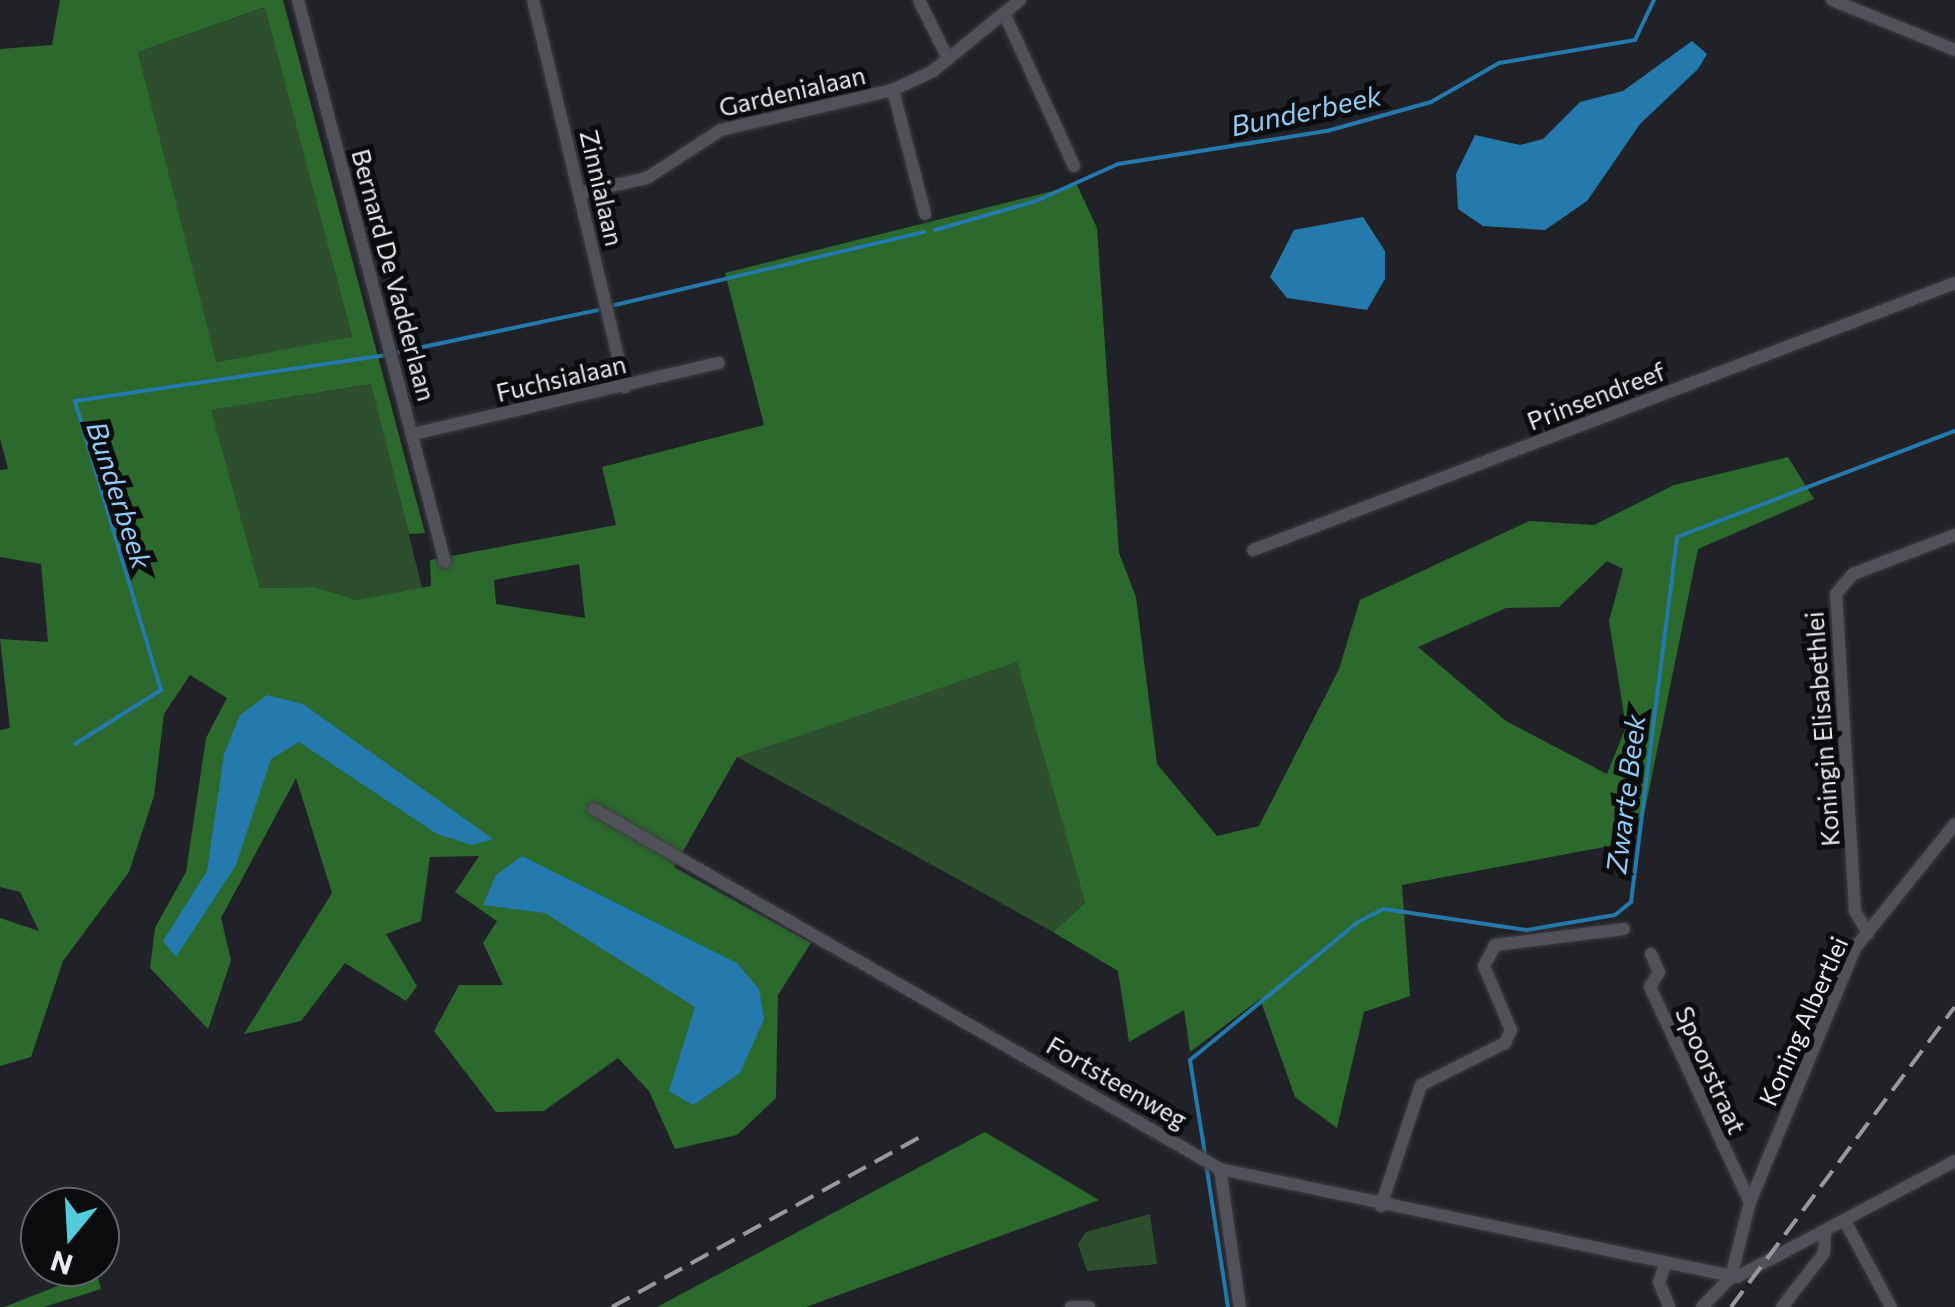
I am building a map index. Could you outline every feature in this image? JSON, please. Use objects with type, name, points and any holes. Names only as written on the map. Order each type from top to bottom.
[{"type":"street","name":"Bernard De Vadderlaan","points":[[298,0],[445,562]]},
{"type":"street","name":"Zinnialaan","points":[[533,0],[625,387]]},
{"type":"street","points":[[920,0],[948,60]]},
{"type":"street","name":"Gardenialaan","points":[[580,193],[648,178],[720,130],[893,90],[948,60],[1020,0]]},
{"type":"street","points":[[1832,0],[1955,50]]},
{"type":"street","points":[[1006,15],[1074,166]]},
{"type":"street","points":[[893,90],[925,214]]},
{"type":"street","name":"Prinsendreef","points":[[1254,550],[1955,284]]},
{"type":"street","name":"Fuchsialaan","points":[[413,434],[719,363]]},
{"type":"street","name":"Koningin Elisabethlei","points":[[1868,933],[1855,911],[1836,594],[1853,574],[1955,535]]},
{"type":"street","name":"Fortsteenweg","points":[[594,809],[1220,1169],[1731,1277]]},
{"type":"street","name":"Koning Albertlei","points":[[1731,1277],[1750,1202],[1868,933],[1955,824]]},
{"type":"street","points":[[1381,1206],[1421,1085],[1506,1043],[1511,1030],[1484,966],[1496,945],[1624,929]]},
{"type":"street","name":"Spoorstraat","points":[[1651,954],[1659,972],[1650,987],[1750,1202]]},
{"type":"street","points":[[1702,1307],[1731,1277],[1803,1249],[1955,1161]]},
{"type":"street","points":[[1220,1169],[1240,1307]]},
{"type":"street","points":[[1846,1224],[1891,1307]]},
{"type":"street","points":[[1782,1307],[1826,1235]]},
{"type":"street","points":[[1803,1249],[1807,1270]]},
{"type":"street","points":[[1666,1265],[1658,1282],[1669,1307]]},
{"type":"street","points":[[1071,1307],[1089,1307]]},
{"type":"green space","points":[[60,0],[283,0],[425,533],[409,534],[371,384],[211,410],[260,588],[316,587],[356,600],[431,586],[430,560],[616,525],[602,467],[764,425],[725,273],[1077,185],[1097,228],[1119,553],[1136,597],[1157,764],[1217,836],[1259,826],[1339,669],[1360,600],[1529,521],[1594,525],[1674,485],[1788,457],[1814,499],[1698,549],[1645,810],[1620,844],[1402,885],[1410,996],[1364,1012],[1337,1128],[1295,1097],[1260,999],[1190,1052],[1184,1010],[1129,1042],[1118,971],[1053,932],[1085,903],[1017,662],[737,757],[674,867],[811,943],[778,995],[776,1098],[737,1135],[675,1149],[649,1091],[618,1058],[544,1111],[496,1112],[434,1031],[459,985],[503,985],[483,943],[497,921],[455,892],[479,856],[430,857],[421,921],[386,934],[417,986],[406,1001],[345,963],[301,1021],[244,1034],[332,893],[296,778],[221,918],[231,960],[208,1029],[150,968],[155,928],[186,872],[206,738],[227,698],[190,675],[164,714],[154,796],[129,872],[63,961],[31,1057],[0,1066],[0,918],[39,931],[20,892],[0,887],[0,730],[10,728],[0,639],[48,642],[41,564],[0,557],[0,470],[8,469],[0,438],[0,49],[52,45]],"holes":[[[265,7],[352,337],[216,362],[138,52]],[[1607,561],[1623,569],[1609,621],[1626,727],[1607,774],[1506,721],[1418,647],[1506,608],[1559,607]],[[579,564],[585,618],[496,604],[494,580]]]},
{"type":"green space","points":[[266,7],[352,338],[215,362],[138,52]]},
{"type":"green space","points":[[372,384],[422,588],[356,600],[316,587],[260,588],[210,410]]},
{"type":"green space","points":[[1017,661],[1085,903],[1053,932],[737,757]]},
{"type":"green space","points":[[985,1132],[1099,1200],[806,1307],[657,1307]]},
{"type":"green space","points":[[1150,1214],[1157,1264],[1087,1271],[1078,1244],[1086,1232]]},
{"type":"green space","points":[[55,1287],[101,1289],[44,1307],[4,1307]]},
{"type":"water","points":[[1692,41],[1707,54],[1698,69],[1640,124],[1587,201],[1545,230],[1483,226],[1458,209],[1456,174],[1475,135],[1520,145],[1543,139],[1580,102],[1623,91]]},
{"type":"water","points":[[1363,217],[1385,251],[1385,279],[1367,310],[1287,298],[1270,277],[1294,230]]},
{"type":"water","points":[[267,695],[303,704],[493,839],[472,845],[437,834],[299,742],[271,759],[236,865],[176,957],[163,941],[207,871],[224,754],[240,715]]},
{"type":"water","points":[[522,856],[737,963],[759,989],[764,1019],[740,1073],[693,1105],[669,1091],[695,1007],[545,913],[483,905],[496,875]]},
{"type":"waterway","name":"Bunderbeek","points":[[935,230],[1036,201],[1118,164],[1327,131],[1431,102],[1499,63],[1635,40],[1654,0]]},
{"type":"waterway","name":"Bunderbeek","points":[[615,305],[924,232]]},
{"type":"waterway","name":"Bunderbeek","points":[[399,352],[598,310]]},
{"type":"waterway","name":"Bunderbeek","points":[[75,744],[161,690],[75,401],[385,355]]},
{"type":"waterway","name":"Zwarte Beek","points":[[1205,1154],[1190,1060],[1358,922],[1384,909],[1527,930],[1615,915],[1631,902],[1677,537],[1955,431]]},
{"type":"waterway","name":"Zwarte Beek","points":[[1206,1163],[1228,1307]]},
{"type":"railway","points":[[1731,1307],[1955,1007]]},
{"type":"railway","points":[[612,1307],[924,1135]]}]
